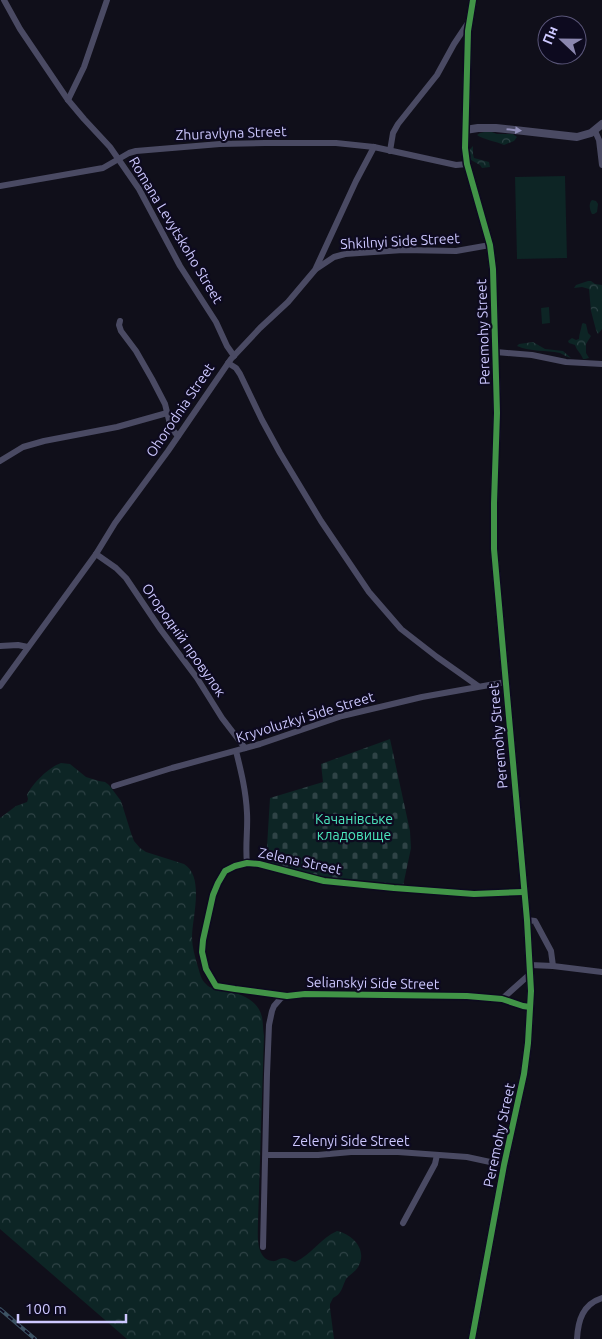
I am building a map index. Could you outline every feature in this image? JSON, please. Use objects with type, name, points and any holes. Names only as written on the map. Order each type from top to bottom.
[{"type":"street","name":"Romana Levytskoho Street","points":[[4,0],[20,29],[68,100],[107,143],[144,197],[180,266],[216,322],[227,346],[234,356]]},
{"type":"street","points":[[68,100],[84,68],[107,0]]},
{"type":"street","points":[[390,151],[398,124],[437,75],[469,22],[473,0]]},
{"type":"street","name":"Peremohy Street","points":[[469,22],[465,148],[467,164],[490,245],[493,279],[497,413],[494,543],[530,965],[530,1007],[524,1074],[504,1164],[472,1339]]},
{"type":"street","points":[[465,130],[496,128],[574,137],[595,131],[602,124]]},
{"type":"street","points":[[595,131],[599,140],[602,165]]},
{"type":"street","name":"Zhuravlyna Street","points":[[0,186],[103,168],[136,151],[208,145],[265,143],[348,144],[374,147],[451,164],[467,164]]},
{"type":"street","name":"Ohorodnia Street","points":[[0,686],[96,554],[115,523],[154,471],[228,363],[260,328],[288,302],[314,270],[374,147]]},
{"type":"street","name":"Shkilnyi Side Street","points":[[314,270],[334,257],[345,254],[403,250],[456,250],[490,245]]},
{"type":"street","points":[[120,321],[121,331],[132,344],[143,363],[162,399],[171,428],[178,436]]},
{"type":"street","points":[[496,352],[532,355],[566,362],[602,364]]},
{"type":"street","points":[[228,363],[236,368],[240,374],[280,453],[321,521],[369,592],[401,629],[429,652],[478,686]]},
{"type":"street","points":[[0,461],[23,448],[44,441],[117,427],[167,414]]},
{"type":"street","name":"Огородній провулок","points":[[96,554],[116,568],[126,578],[194,674],[222,718],[245,748]]},
{"type":"street","points":[[0,646],[18,645],[28,647]]},
{"type":"street","name":"Kryvoluzkyi Side Street","points":[[114,786],[289,735],[342,716],[422,697],[506,682]]},
{"type":"street","points":[[236,751],[246,794],[247,863]]},
{"type":"street","name":"Zelena Street","points":[[216,986],[206,969],[202,952],[212,901],[218,883],[224,871],[235,866],[247,863],[259,864],[336,883],[474,894],[523,892]]},
{"type":"street","points":[[526,920],[535,921],[551,951],[553,966]]},
{"type":"street","points":[[530,965],[602,972]]},
{"type":"street","points":[[502,999],[530,974]]},
{"type":"street","name":"Selianskyi Side Street","points":[[216,986],[287,996],[305,994],[467,996],[502,999],[530,1007]]},
{"type":"street","points":[[263,1247],[269,1024],[274,1006],[281,998],[287,996]]},
{"type":"street","name":"Zelenyi Side Street","points":[[266,1155],[394,1152],[474,1158],[504,1164]]},
{"type":"street","points":[[403,1223],[434,1167],[437,1155]]},
{"type":"street","points":[[577,1339],[578,1326],[583,1311],[591,1303],[602,1298]]},
{"type":"green space","points":[[489,131],[497,134],[513,134],[517,137],[514,141],[504,145],[477,135]]},
{"type":"green space","points":[[473,146],[474,158],[489,162],[490,167],[482,168],[471,160],[470,149]]},
{"type":"green space","points":[[565,176],[567,258],[517,259],[515,177]]},
{"type":"green space","points":[[592,200],[598,204],[597,212],[594,214],[592,214],[590,207]]},
{"type":"green space","points":[[588,281],[602,285],[602,329],[598,334],[591,311],[589,289],[582,287],[574,288],[576,285]]},
{"type":"green space","points":[[549,307],[550,323],[542,324],[541,308]]},
{"type":"green space","points":[[583,323],[586,324],[588,333],[591,336],[586,344],[586,353],[589,358],[585,359],[583,359],[575,345],[568,341],[572,338],[579,339]]},
{"type":"green space","points":[[533,342],[545,349],[563,351],[571,358],[560,353],[517,346]]},
{"type":"green space","name":"Качанівське кладовище","points":[[390,739],[410,831],[411,848],[403,886],[330,880],[266,863],[270,798],[323,782],[321,764]]},
{"type":"green space","points":[[61,763],[70,764],[86,777],[105,782],[109,785],[121,801],[134,841],[140,848],[146,852],[184,864],[190,870],[196,888],[192,937],[196,960],[202,978],[212,988],[235,993],[247,998],[260,1011],[264,1036],[258,1222],[260,1251],[267,1259],[273,1261],[284,1258],[295,1262],[337,1231],[348,1235],[357,1243],[361,1253],[359,1265],[346,1279],[340,1292],[333,1298],[330,1304],[334,1339],[127,1339],[0,1229],[0,818],[16,806],[27,802],[27,795],[37,781],[51,768]]},
{"type":"railway","points":[[0,1309],[35,1339]]},
{"type":"cycle path","points":[[472,1339],[504,1165],[524,1074],[531,991],[527,920],[494,549],[497,413],[493,269],[490,245],[467,164],[465,148],[468,31],[473,0]]},
{"type":"cycle path","points":[[523,892],[474,894],[324,881],[259,864],[247,863],[225,871],[218,883],[213,895],[202,952],[206,969],[216,986],[287,996],[305,994],[467,996],[502,999],[530,1007]]}]
